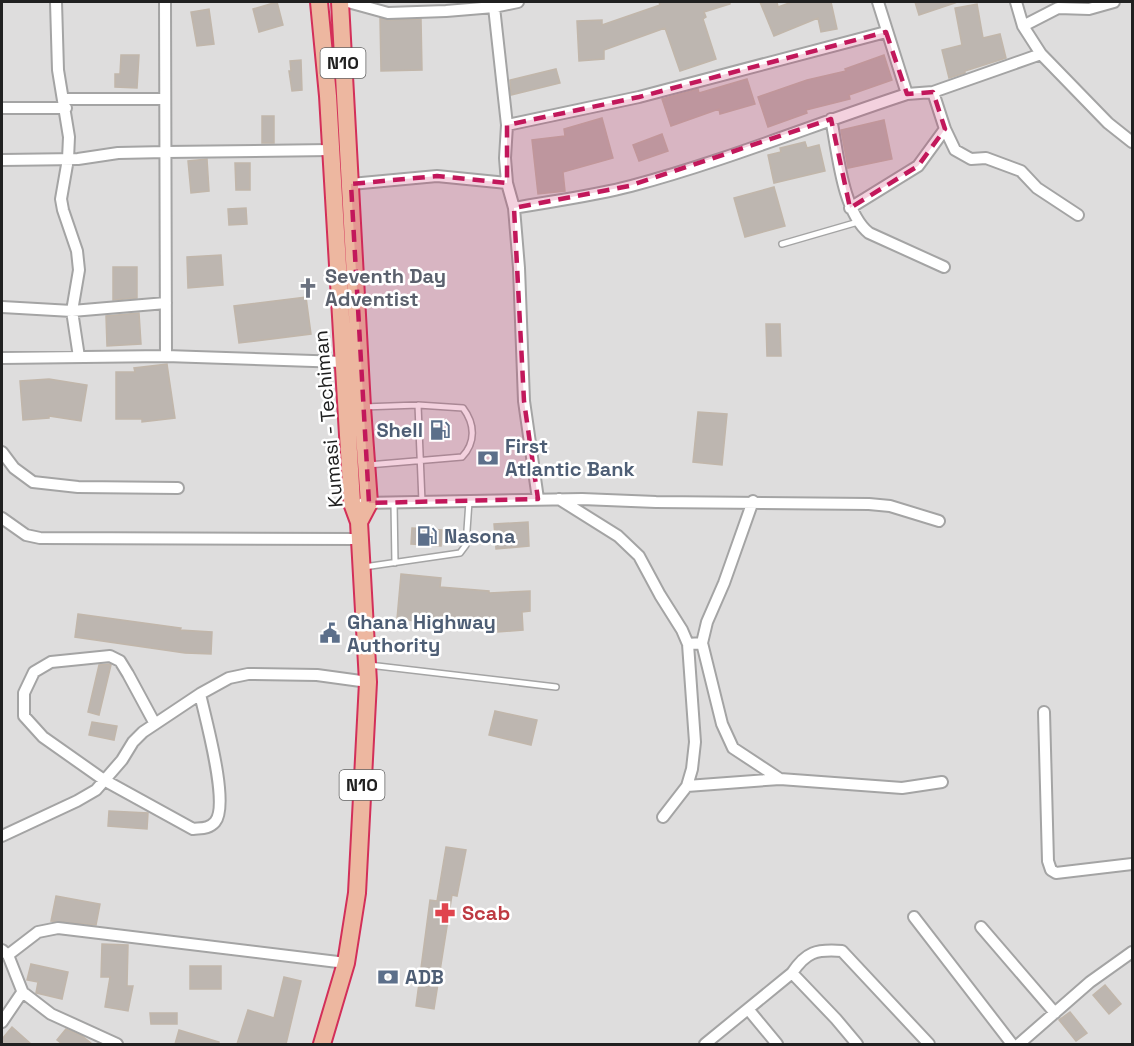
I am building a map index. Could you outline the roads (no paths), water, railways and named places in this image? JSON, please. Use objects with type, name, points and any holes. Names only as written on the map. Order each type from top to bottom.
[{"type":"highway","name":"Kumasi - Techiman","points":[[319,2],[328,96],[352,503],[360,531],[368,682],[357,892],[346,963],[322,1044]]},
{"type":"highway","name":"Kumasi - Techiman","points":[[340,2],[369,503],[360,531]]},
{"type":"street","points":[[56,2],[58,70],[69,138],[61,199],[77,251],[79,270],[72,311],[79,357]]},
{"type":"street","points":[[165,2],[166,356]]},
{"type":"street","points":[[348,2],[388,13],[446,11],[518,2]]},
{"type":"street","points":[[878,2],[907,94]]},
{"type":"street","points":[[1016,2],[1023,26],[1041,54],[1108,123],[1132,142]]},
{"type":"street","points":[[1023,26],[1058,8],[1089,9],[1113,2]]},
{"type":"street","points":[[494,4],[507,125],[505,158],[507,183],[514,208],[519,268],[524,401],[538,499]]},
{"type":"street","points":[[507,125],[639,97],[715,75],[886,32]]},
{"type":"street","points":[[514,208],[629,186],[759,146],[907,94],[933,92],[1041,54]]},
{"type":"street","points":[[933,92],[945,129],[955,150],[971,159],[986,158],[1021,171],[1037,188],[1078,215]]},
{"type":"street","points":[[2,108],[165,99]]},
{"type":"street","points":[[831,119],[850,208],[858,222],[869,233],[944,267]]},
{"type":"street","points":[[850,208],[918,166],[945,129]]},
{"type":"street","points":[[2,160],[68,159],[118,153],[331,150]]},
{"type":"street","points":[[351,184],[437,176],[507,183]]},
{"type":"street","points":[[2,307],[72,311],[166,303]]},
{"type":"street","points":[[2,358],[166,356],[343,362]]},
{"type":"street","points":[[2,453],[15,468],[33,482],[78,487],[178,488]]},
{"type":"street","points":[[352,503],[538,499],[656,502],[753,501],[890,506],[939,521]]},
{"type":"street","points":[[559,499],[618,536],[639,556],[688,644],[695,742],[692,769],[687,786],[663,817]]},
{"type":"street","points":[[753,501],[724,583],[706,622],[702,643],[722,724],[733,748],[780,779]]},
{"type":"street","points":[[2,518],[26,535],[40,538],[360,531]]},
{"type":"street","points":[[688,644],[702,643]]},
{"type":"street","points":[[155,724],[120,661],[110,656],[51,662],[34,672],[24,693],[24,716],[43,738],[104,780],[193,829],[206,828],[215,822],[219,813],[220,787],[200,693]]},
{"type":"street","points":[[2,836],[96,790],[143,732],[200,693],[229,678],[248,674],[317,675],[368,682]]},
{"type":"street","points":[[1044,712],[1048,861],[1051,870],[1056,873],[1132,864]]},
{"type":"street","points":[[687,786],[780,779],[902,788],[942,782]]},
{"type":"street","points":[[914,917],[1012,1044]]},
{"type":"street","points":[[981,927],[1055,1013]]},
{"type":"street","points":[[117,1044],[51,1014],[23,993],[5,952],[38,932],[58,928],[346,963]]},
{"type":"street","points":[[709,1043],[792,974],[802,959],[810,953],[831,950],[842,951],[929,1044]]},
{"type":"street","points":[[1019,1044],[1090,982],[1132,952]]},
{"type":"street","points":[[792,974],[857,1044]]},
{"type":"street","points":[[2,1022],[23,993]]},
{"type":"street","points":[[748,1009],[777,1044]]},
{"type":"lane","points":[[782,244],[858,222]]},
{"type":"lane","points":[[362,407],[418,405],[463,408],[472,428],[471,448],[462,457],[366,465]]},
{"type":"lane","points":[[418,405],[422,502]]},
{"type":"lane","points":[[362,568],[460,553],[466,545],[469,501]]},
{"type":"lane","points":[[394,503],[395,563]]},
{"type":"lane","points":[[367,665],[556,687]]},
{"type":"place","name":"Seventh Day Adventist","points":[[308,288]]},
{"type":"place","name":"Shell","points":[[440,430]]},
{"type":"place","name":"First Atlantic Bank","points":[[488,458]]},
{"type":"place","name":"Nasona","points":[[427,536]]},
{"type":"place","name":"Ghana Highway Authority","points":[[330,633]]},
{"type":"place","name":"Scab","points":[[445,913]]},
{"type":"place","name":"ADB","points":[[388,977]]}]
